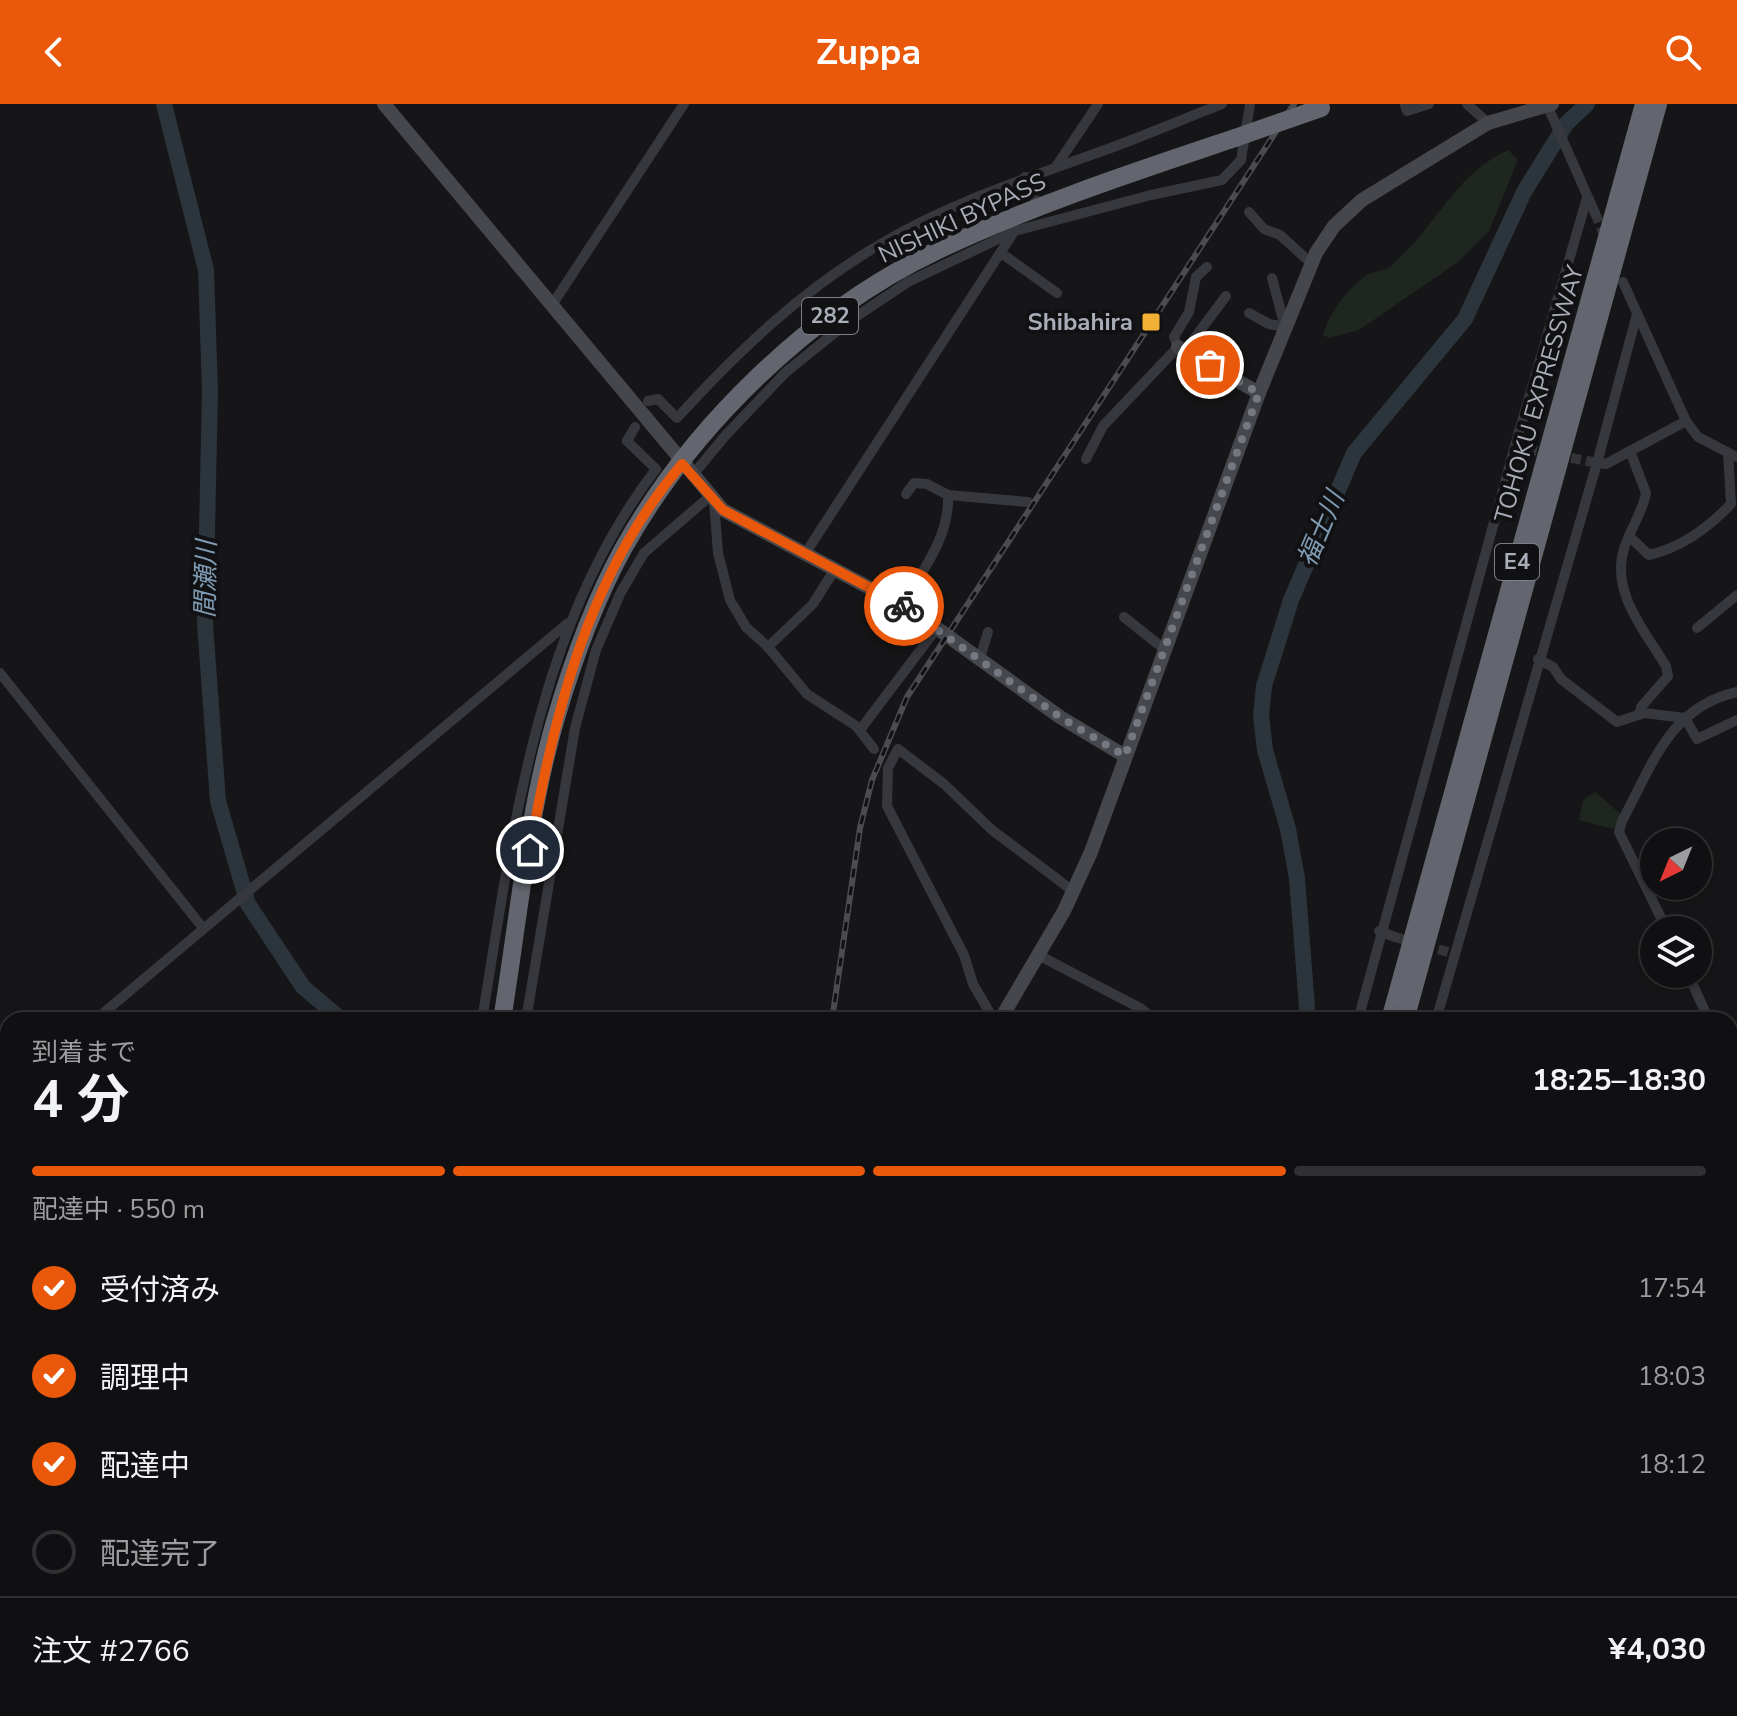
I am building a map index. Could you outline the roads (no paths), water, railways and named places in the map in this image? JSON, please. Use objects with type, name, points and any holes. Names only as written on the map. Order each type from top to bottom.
[{"type":"highway","name":"TOHOKU EXPRESSWAY","points":[[1392,1012],[1644,104]]},
{"type":"highway","name":"TOHOKU EXPRESSWAY","points":[[1407,1012],[1658,104]]},
{"type":"highway","name":"NISHIKI BYPASS","points":[[503,1012],[545,764],[572,669],[622,551],[687,470],[744,390],[807,332],[904,268],[1015,224],[1038,206],[1328,106]]},
{"type":"street","points":[[384,104],[723,510],[902,605],[1086,734],[1125,756]]},
{"type":"street","points":[[552,305],[684,104]]},
{"type":"street","points":[[1056,167],[1098,104]]},
{"type":"street","points":[[648,401],[658,399],[677,418],[754,337],[831,276],[917,224],[1025,177],[1222,104]]},
{"type":"street","points":[[805,554],[1001,253],[1015,224],[1222,180],[1241,160],[1250,104]]},
{"type":"street","points":[[1405,105],[1407,111],[1429,104]]},
{"type":"street","points":[[1467,104],[1488,123]]},
{"type":"street","points":[[1005,1012],[1040,956],[1073,891],[1259,393],[1311,263],[1334,226],[1349,210],[1488,123],[1550,106],[1554,123],[1595,213]]},
{"type":"street","points":[[1025,177],[1038,206]]},
{"type":"street","points":[[1360,1012],[1379,931],[1587,198]]},
{"type":"street","points":[[1249,212],[1264,229],[1280,235],[1311,263]]},
{"type":"street","points":[[1001,253],[1057,293]]},
{"type":"street","points":[[1207,267],[1196,277],[1189,312],[1174,337],[1181,349],[1259,393]]},
{"type":"street","points":[[1272,278],[1285,327]]},
{"type":"street","points":[[1623,282],[1686,421],[1698,437],[1733,455],[1731,504],[1699,532],[1666,551],[1649,555],[1629,536]]},
{"type":"street","points":[[1086,459],[1103,426],[1181,349],[1226,296]]},
{"type":"street","points":[[1249,313],[1269,324],[1285,327]]},
{"type":"street","points":[[1438,1012],[1451,953],[1637,314]]},
{"type":"street","points":[[1595,462],[1606,464],[1686,421]]},
{"type":"street","points":[[483,1012],[529,761],[571,621],[602,555],[656,469],[627,441],[635,427]]},
{"type":"street","points":[[1514,449],[1527,449]]},
{"type":"street","points":[[1630,451],[1646,493],[1619,563],[1627,603],[1666,666],[1668,676],[1641,707],[1639,715]]},
{"type":"street","points":[[906,494],[914,483],[927,484],[948,495],[1028,502]]},
{"type":"street","points":[[902,605],[943,534],[949,514],[948,495]]},
{"type":"street","points":[[712,499],[718,553],[730,600],[746,627],[768,647],[807,694],[860,730],[874,749]]},
{"type":"street","points":[[527,1012],[575,728],[596,650],[621,592],[644,553],[712,499]]},
{"type":"street","points":[[768,647],[813,604],[835,569]]},
{"type":"street","points":[[1697,628],[1737,595]]},
{"type":"street","points":[[1124,617],[1164,649]]},
{"type":"street","points":[[104,1012],[511,675],[571,621]]},
{"type":"street","points":[[860,730],[937,628]]},
{"type":"street","points":[[980,658],[988,632]]},
{"type":"street","points":[[1538,659],[1553,667],[1561,679],[1617,722],[1644,713],[1685,718]]},
{"type":"street","points":[[0,673],[203,928]]},
{"type":"street","points":[[1660,916],[1619,832],[1673,728],[1708,703],[1737,692]]},
{"type":"street","points":[[1685,718],[1697,739],[1737,720]]},
{"type":"street","points":[[989,1012],[973,984],[964,955],[887,806],[888,768],[898,749],[944,784],[992,830],[1073,891]]},
{"type":"street","points":[[1379,931],[1395,937]]},
{"type":"street","points":[[1040,956],[1145,1012]]},
{"type":"street","points":[[1694,988],[1705,1012]]},
{"type":"waterway","name":"間瀬川","points":[[164,104],[206,270],[210,391],[205,624],[218,801],[248,904],[303,987],[333,1012]]},
{"type":"waterway","name":"福士川","points":[[1307,1012],[1297,878],[1288,829],[1265,750],[1261,716],[1264,686],[1291,600],[1354,453],[1465,319],[1524,192],[1566,124],[1587,104]]},
{"type":"tunnel","points":[[1595,213],[1606,239]]},
{"type":"tunnel","points":[[1527,449],[1592,462]]},
{"type":"tunnel","points":[[1395,937],[1448,952]]},
{"type":"railway","points":[[833,1012],[860,828],[872,780],[907,697],[1294,104]]},
{"type":"place","name":"Shibahira","points":[[1151,322]]}]
